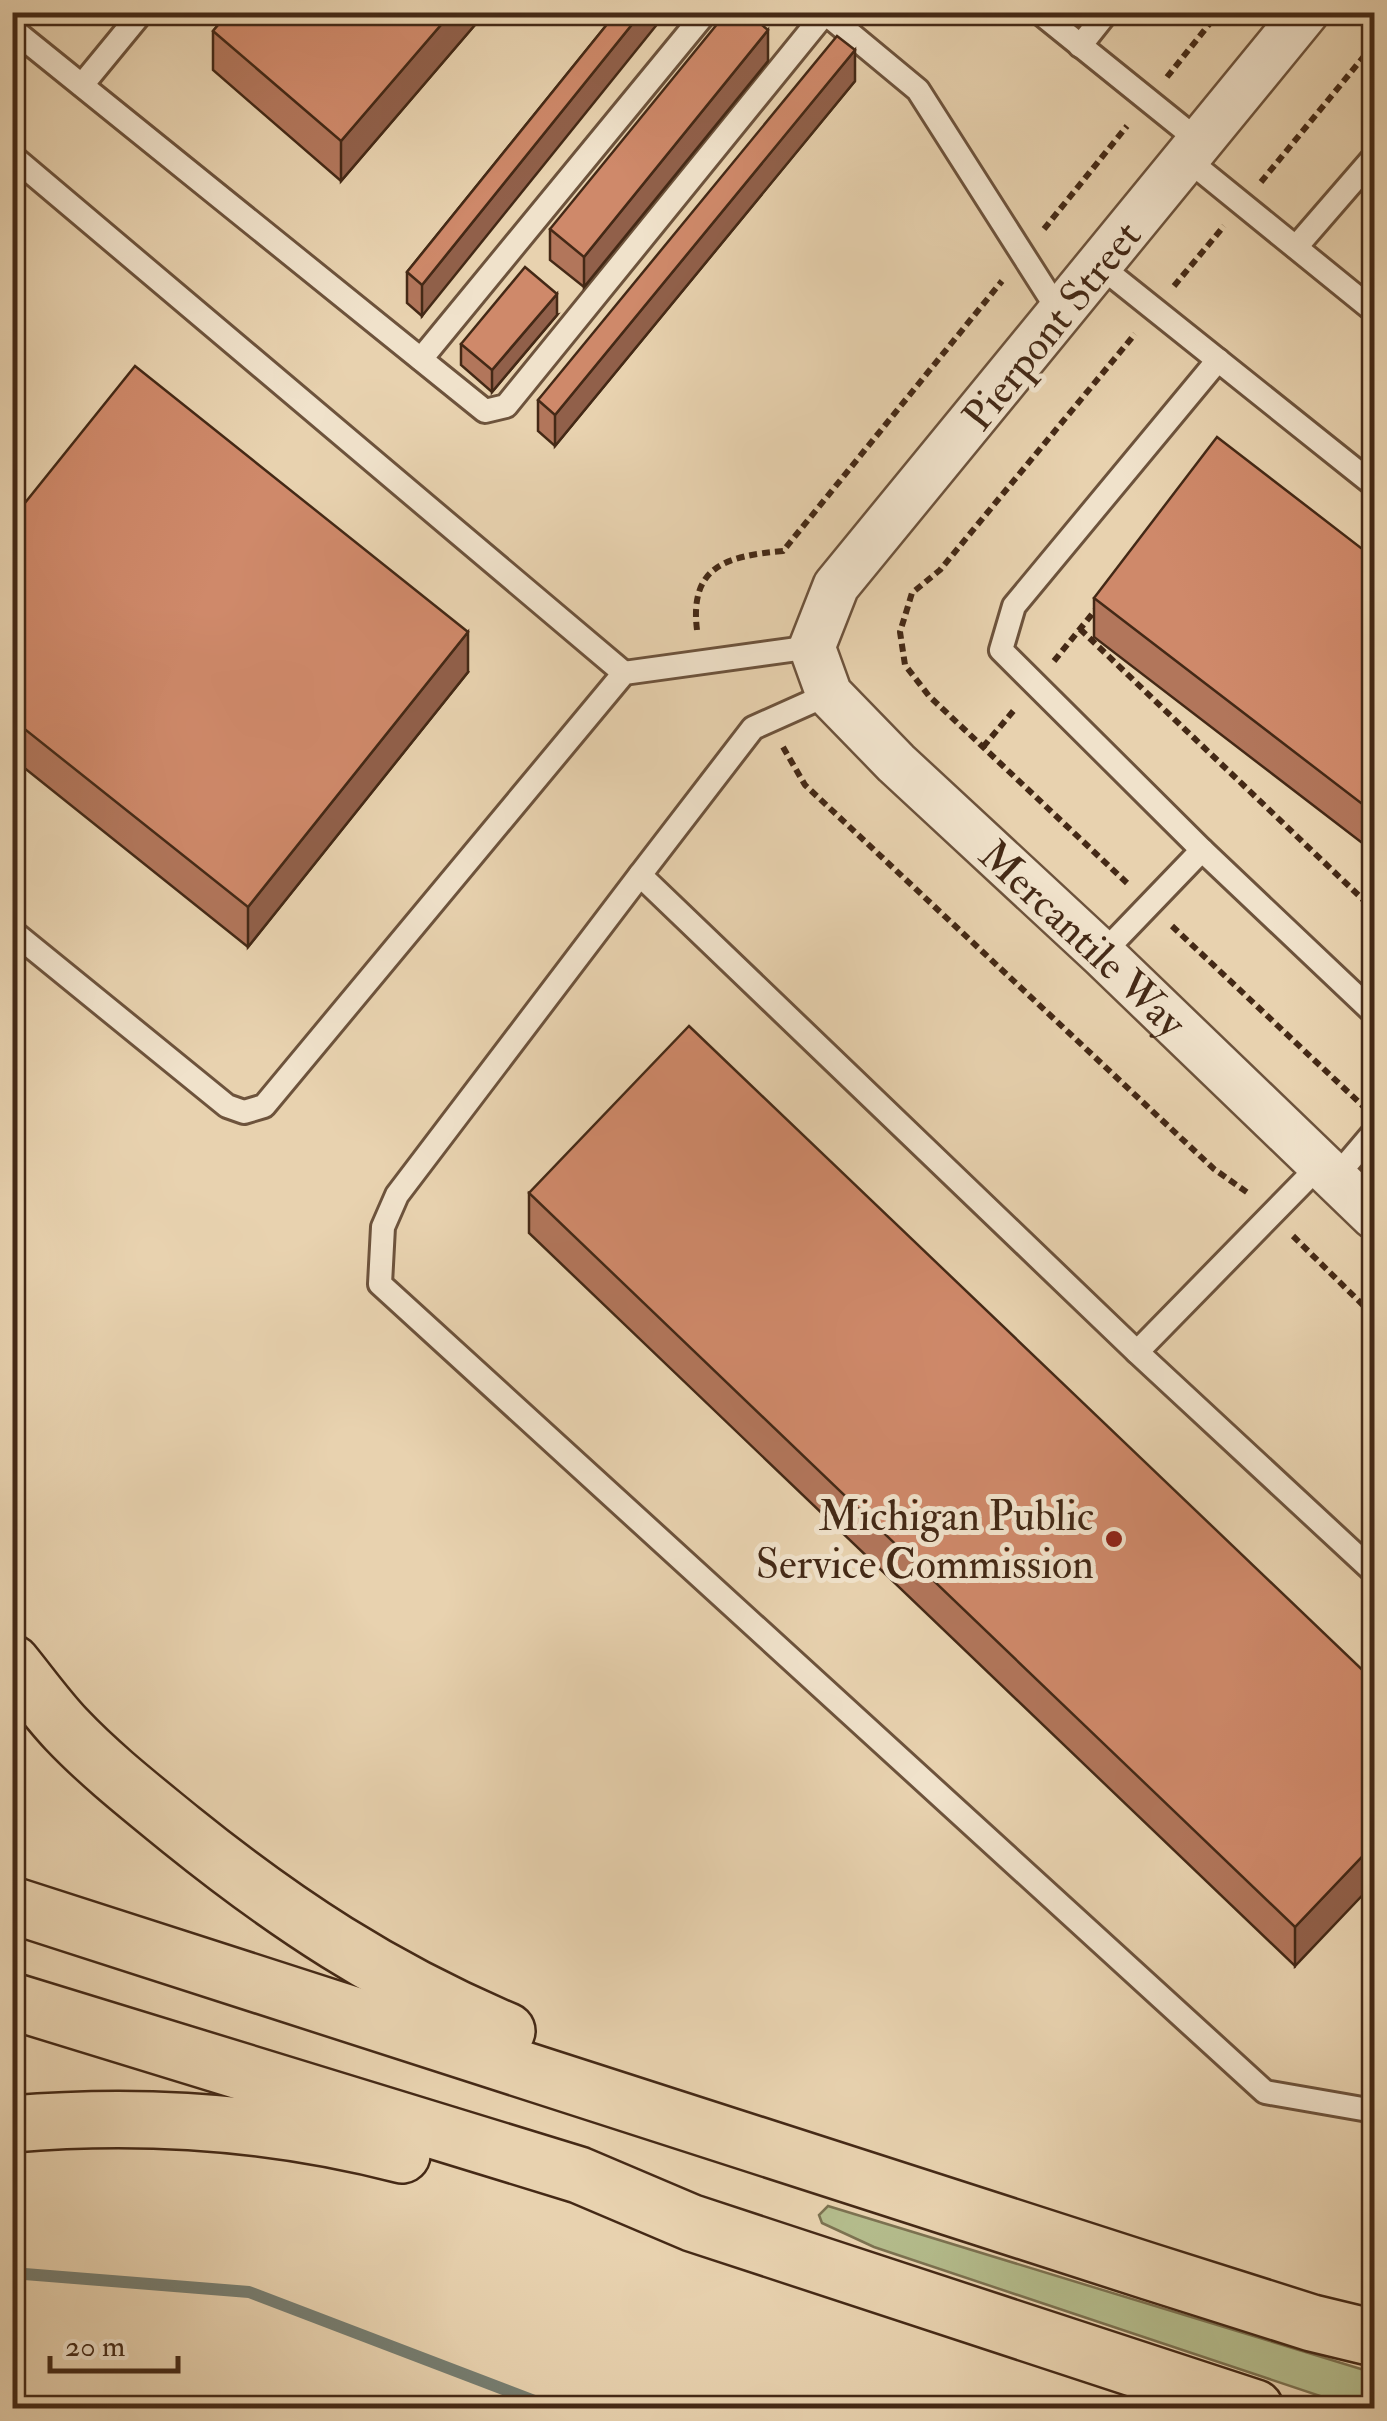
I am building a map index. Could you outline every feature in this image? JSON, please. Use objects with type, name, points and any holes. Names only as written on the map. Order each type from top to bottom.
[{"type":"highway","points":[[12,1664],[65,1728],[136,1794],[260,1894],[368,1964],[452,2008],[804,2158]]},
{"type":"highway","points":[[12,1905],[1312,2323],[1374,2338]]},
{"type":"highway","points":[[12,2001],[579,2176],[692,2223],[1255,2408]]},
{"type":"highway","points":[[12,2124],[101,2118],[162,2120],[314,2136],[368,2146],[576,2202],[692,2223]]},
{"type":"street","name":"Pierpont Street","points":[[812,647],[836,586],[1306,12]]},
{"type":"street","name":"Mercantile Way","points":[[812,647],[829,694],[896,763],[1102,954],[1374,1216]]},
{"type":"lane","points":[[82,85],[142,12]]},
{"type":"lane","points":[[421,359],[706,12]]},
{"type":"lane","points":[[1038,12],[1193,151],[1243,204],[1374,311]]},
{"type":"lane","points":[[1080,46],[1107,12]]},
{"type":"lane","points":[[12,29],[485,411],[506,406],[825,13],[918,90],[1060,314]]},
{"type":"lane","points":[[12,156],[624,672]]},
{"type":"lane","points":[[1296,247],[1374,157]]},
{"type":"lane","points":[[1100,266],[1374,485]]},
{"type":"lane","points":[[1218,360],[1014,606],[1001,650],[1202,850],[1374,1012]]},
{"type":"lane","points":[[12,931],[227,1106],[244,1112],[264,1106],[624,672],[812,647]]},
{"type":"lane","points":[[829,694],[753,728],[640,875],[397,1195],[383,1227],[380,1284],[1265,2092],[1374,2111]]},
{"type":"lane","points":[[1102,954],[1202,850]]},
{"type":"lane","points":[[640,875],[1374,1572]]},
{"type":"lane","points":[[1138,1352],[1374,1132]]},
{"type":"path","points":[[1374,44],[940,570],[912,593],[900,632],[905,666],[929,696],[1374,1117]]},
{"type":"path","points":[[983,747],[1104,600]]},
{"type":"path","points":[[1080,629],[1374,910]]},
{"type":"green space","points":[[828,2206],[1374,2373],[1374,2408],[1356,2408],[874,2247],[822,2223],[819,2215]]},
{"type":"building","points":[[229,12],[452,12],[341,141],[213,31]]},
{"type":"building","points":[[617,12],[642,12],[422,285],[407,272]]},
{"type":"building","points":[[727,12],[746,12],[768,30],[584,257],[550,229]]},
{"type":"building","points":[[837,36],[855,50],[555,415],[538,400]]},
{"type":"building","points":[[525,267],[557,294],[492,370],[461,344]]},
{"type":"building","points":[[135,366],[468,632],[248,907],[12,719],[12,519]]},
{"type":"building","points":[[1217,437],[1374,558],[1374,813],[1094,598]]},
{"type":"building","points":[[689,1026],[1374,1681],[1374,1844],[1295,1927],[529,1193]]},
{"type":"waterway","points":[[12,2273],[249,2292],[553,2408]]},
{"type":"place","name":"Michigan Public Service Commission","points":[[1114,1539]]}]
